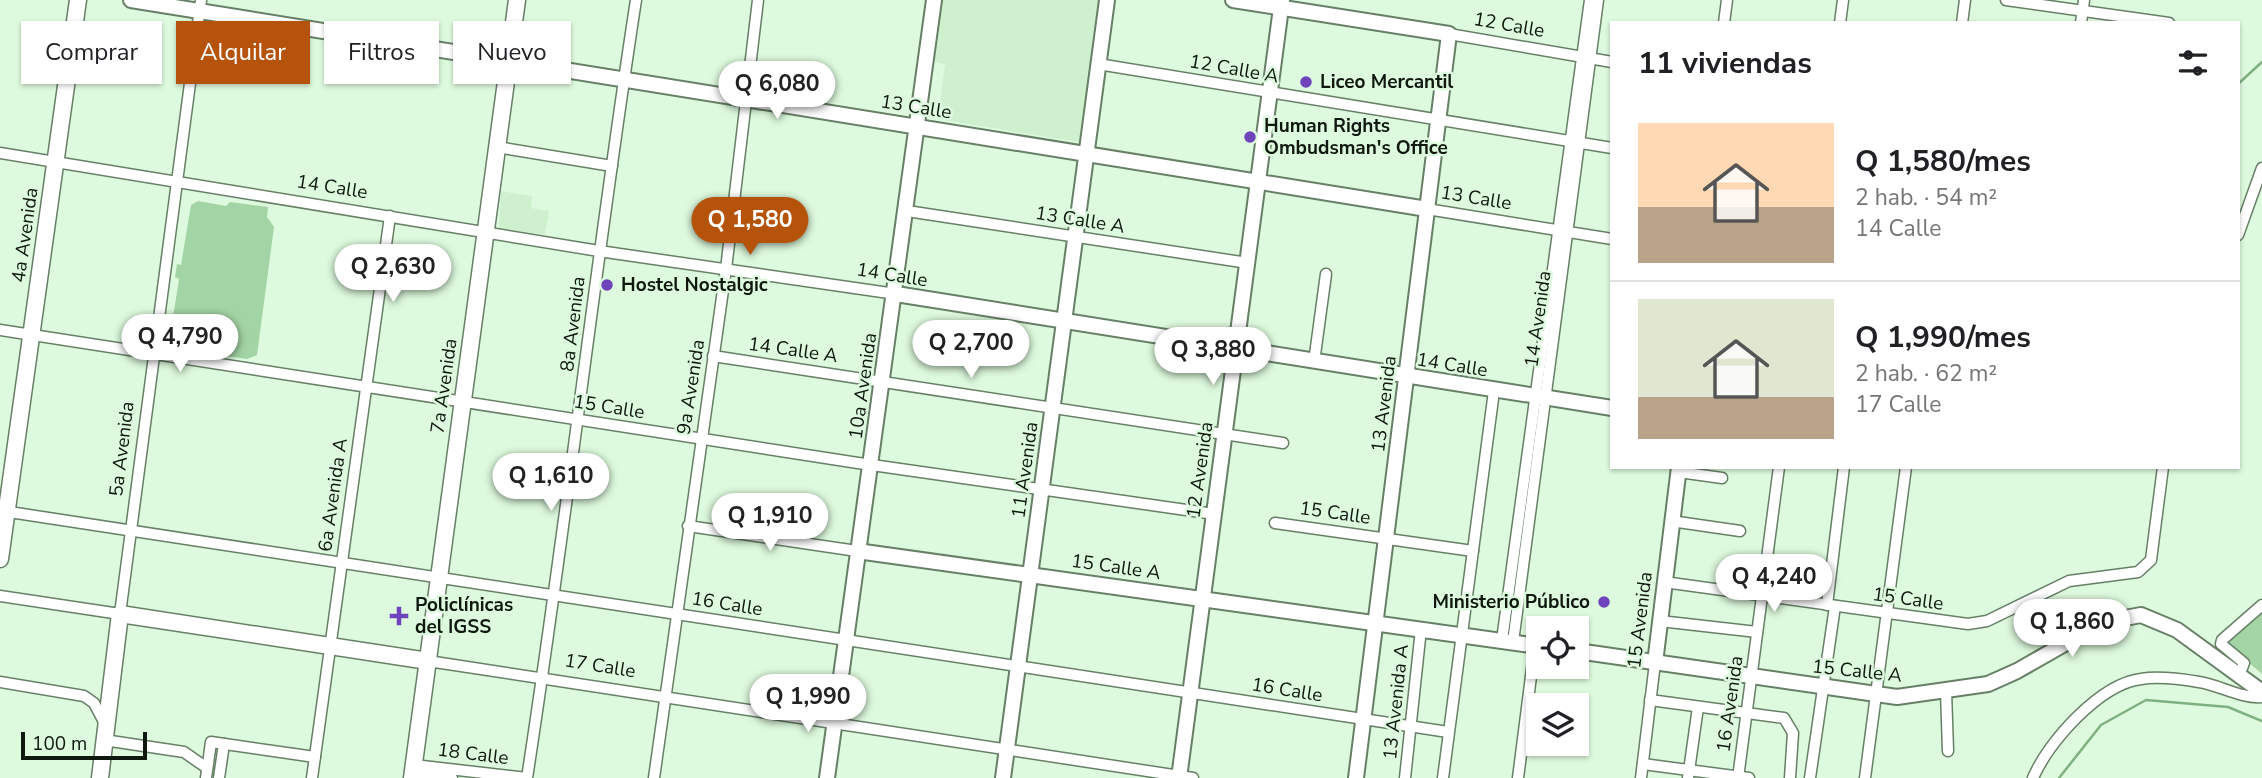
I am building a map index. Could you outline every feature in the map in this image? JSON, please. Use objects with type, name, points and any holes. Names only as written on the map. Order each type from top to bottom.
[{"type":"main road","name":"4a Avenida","points":[[0,559],[3,511],[33,335],[78,0]]},
{"type":"main road","name":"7a Avenida","points":[[514,21],[517,0]]},
{"type":"main road","name":"7a Avenida","points":[[413,772],[506,84]]},
{"type":"main road","name":"17 Calle","points":[[120,614],[428,661]]},
{"type":"main road","name":"5a Avenida","points":[[100,778],[120,614]]},
{"type":"main road","points":[[90,778],[93,762],[104,737]]},
{"type":"street","name":"13 Calle","points":[[131,0],[200,5],[453,50]]},
{"type":"street","name":"8a Avenida","points":[[527,778],[556,596],[600,251],[636,0]]},
{"type":"street","name":"9a Avenida","points":[[654,778],[726,269],[758,0]]},
{"type":"street","name":"10a Avenida","points":[[827,778],[857,551],[896,294],[934,0]]},
{"type":"street","name":"11 Avenida","points":[[1003,778],[1107,0]]},
{"type":"street","name":"12 Calle","points":[[1233,0],[1281,4],[1610,62]]},
{"type":"street","name":"14 Avenida","points":[[1508,641],[1586,58],[1590,0]]},
{"type":"street","name":"14 Avenida","points":[[1586,58],[1598,0]]},
{"type":"street","points":[[1724,21],[1727,0]]},
{"type":"street","points":[[1840,21],[1843,0]]},
{"type":"street","points":[[1962,21],[1965,0]]},
{"type":"street","points":[[2006,0],[2153,21]]},
{"type":"street","points":[[2081,21],[2084,0]]},
{"type":"street","name":"12 Avenida","points":[[1184,777],[1191,693],[1281,4]]},
{"type":"street","name":"5a Avenida","points":[[120,614],[200,5]]},
{"type":"street","name":"13 Avenida","points":[[1356,778],[1449,34]]},
{"type":"street","name":"12 Calle A","points":[[1098,64],[1610,148]]},
{"type":"street","name":"13 Calle","points":[[571,70],[1610,239]]},
{"type":"street","points":[[498,147],[612,166]]},
{"type":"street","name":"14 Calle","points":[[0,153],[600,251],[896,294],[1064,323],[1610,408]]},
{"type":"street","points":[[2240,229],[2262,168]]},
{"type":"street","name":"13 Calle A","points":[[907,211],[1248,263]]},
{"type":"street","name":"6a Avenida A","points":[[312,778],[390,216]]},
{"type":"street","points":[[1314,362],[1326,274]]},
{"type":"street","name":"15 Calle","points":[[0,330],[871,465],[1214,514]]},
{"type":"street","name":"14 Calle A","points":[[713,356],[1283,443]]},
{"type":"street","points":[[1443,778],[1494,391]]},
{"type":"street","points":[[1679,469],[1723,478]]},
{"type":"street","name":"15 Avenida","points":[[1641,778],[1679,469]]},
{"type":"street","name":"16 Avenida","points":[[1741,777],[1746,713],[1780,469]]},
{"type":"street","points":[[1810,778],[1823,688],[1844,469]]},
{"type":"street","points":[[1865,778],[1906,469]]},
{"type":"street","name":"15 Calle","points":[[1664,582],[1978,624],[2069,581],[2138,572],[2151,560],[2163,469]]},
{"type":"street","name":"16 Calle","points":[[3,511],[1448,732]]},
{"type":"street","points":[[1671,521],[1740,531]]},
{"type":"street","name":"15 Calle","points":[[1275,523],[1473,551]]},
{"type":"street","name":"15 Calle A","points":[[688,526],[1526,644]]},
{"type":"street","name":"17 Calle","points":[[0,596],[120,614]]},
{"type":"street","points":[[2239,676],[2244,663],[2221,644],[2222,640],[2262,605]]},
{"type":"street","name":"15 Calle A","points":[[1589,654],[1897,697],[1946,691],[2001,679],[2103,622],[2129,616],[2149,616],[2161,621],[2262,694]]},
{"type":"street","points":[[1660,621],[1757,632]]},
{"type":"street","name":"13 Avenida A","points":[[1405,778],[1421,629]]},
{"type":"street","name":"17 Calle","points":[[428,661],[1184,777]]},
{"type":"street","points":[[2033,778],[2047,754],[2070,726],[2095,701],[2126,682],[2158,678],[2200,682],[2262,694]]},
{"type":"street","points":[[1518,778],[1532,679]]},
{"type":"street","points":[[0,682],[84,696],[101,713],[104,737],[184,752],[207,773]]},
{"type":"street","points":[[1946,691],[1948,751]]},
{"type":"street","points":[[1650,700],[1784,718],[1793,733],[1790,778]]},
{"type":"street","points":[[1689,774],[1698,707]]},
{"type":"street","points":[[207,773],[211,742],[315,757]]},
{"type":"street","points":[[219,778],[223,744]]},
{"type":"street","points":[[1643,764],[1689,774],[1741,777]]},
{"type":"street","name":"18 Calle","points":[[413,772],[452,778]]},
{"type":"street","name":"18 Calle","points":[[413,772],[527,778]]},
{"type":"shaded area","points":[[942,0],[1101,0],[1083,139],[1078,142],[938,119],[945,64],[933,62]]},
{"type":"shaded area","points":[[501,191],[532,196],[531,208],[549,211],[545,235],[499,228]]},
{"type":"shaded area","points":[[198,201],[226,206],[230,202],[268,207],[267,217],[274,227],[257,355],[247,359],[174,349],[169,343],[179,279],[175,277],[177,264],[181,265],[191,205]]},
{"type":"shaded area","points":[[2262,610],[2262,674],[2225,642]]},
{"type":"waterway","points":[[2240,82],[2262,62]]},
{"type":"waterway","points":[[2059,778],[2101,725],[2146,700],[2228,707],[2262,721]]},
{"type":"place","name":"Liceo Mercantil","points":[[1306,82]]},
{"type":"place","name":"Human Rights Ombudsman's Office","points":[[1250,137]]},
{"type":"place","name":"Hostel Nostalgic","points":[[607,285]]},
{"type":"place","name":"Ministerio Público","points":[[1604,602]]},
{"type":"place","name":"Policlínicas del IGSS","points":[[399,616]]}]
